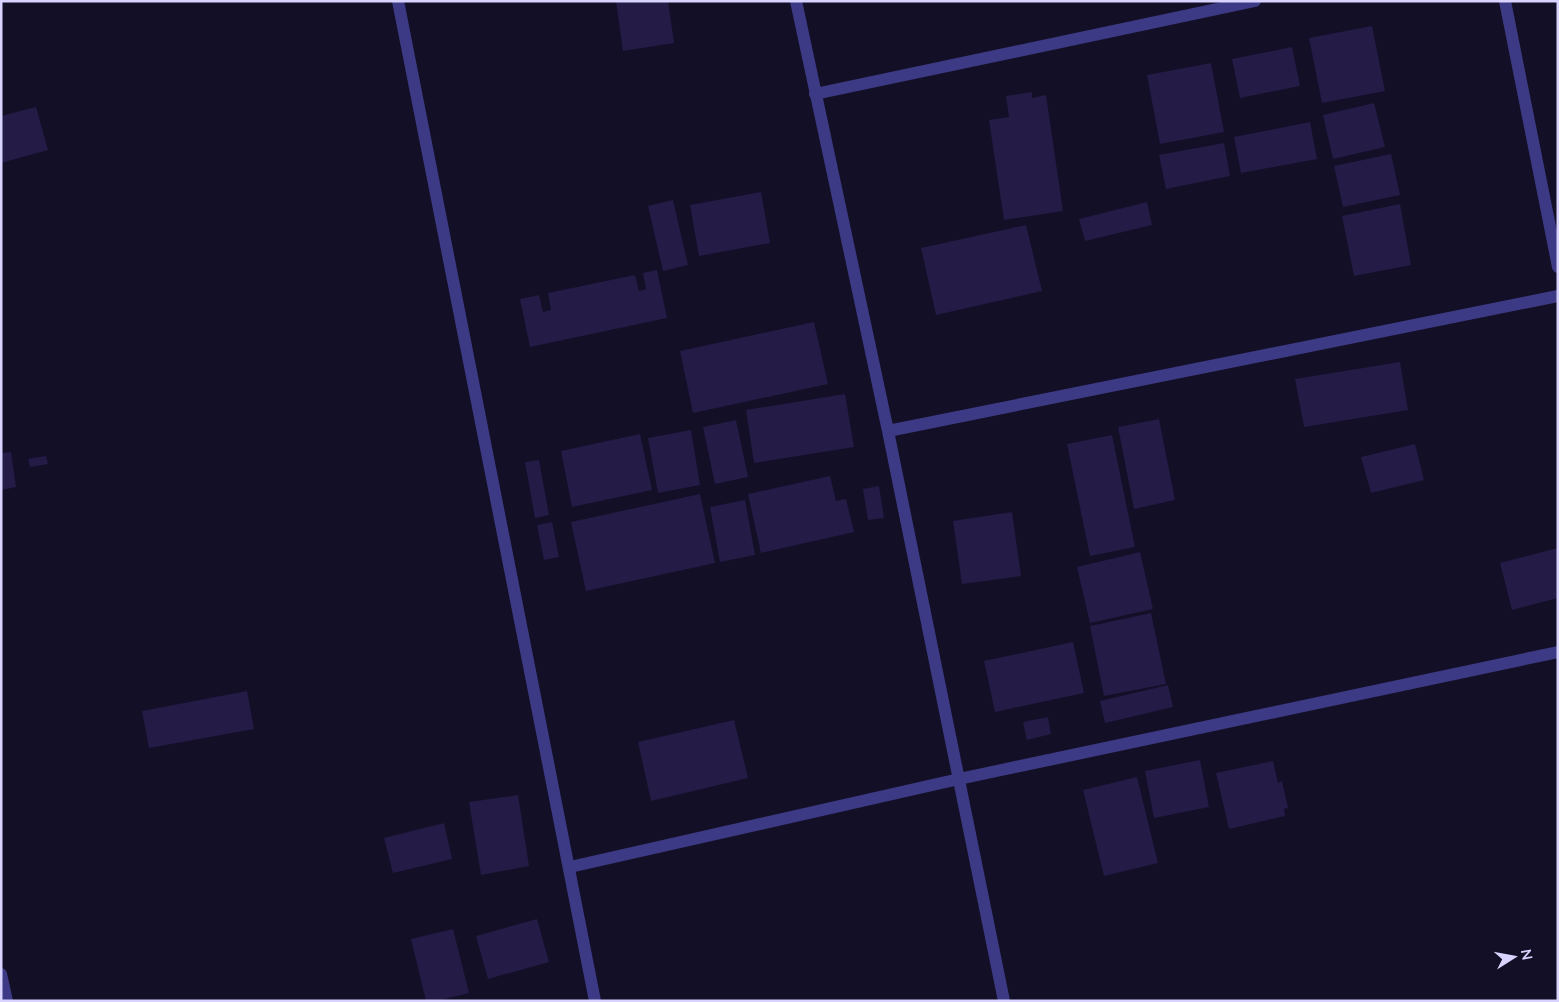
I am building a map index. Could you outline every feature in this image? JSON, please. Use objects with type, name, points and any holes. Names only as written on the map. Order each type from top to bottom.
[{"type":"street","points":[[398,1],[595,1001]]},
{"type":"street","points":[[796,1],[888,431],[1004,1001]]},
{"type":"street","points":[[815,94],[1255,1]]},
{"type":"street","points":[[1506,1],[1558,267]]},
{"type":"street","points":[[888,431],[1558,296]]},
{"type":"street","points":[[570,867],[959,779],[1558,652]]},
{"type":"street","points":[[1,974],[7,1001]]},
{"type":"building","points":[[616,1],[668,1],[674,43],[623,51]]},
{"type":"building","points":[[1372,26],[1385,91],[1322,103],[1309,38]]},
{"type":"building","points":[[1292,47],[1300,86],[1240,98],[1232,59]]},
{"type":"building","points":[[1211,63],[1224,132],[1160,144],[1147,75]]},
{"type":"building","points":[[1032,92],[1032,98],[1046,95],[1063,211],[1004,220],[989,120],[1009,117],[1006,96]]},
{"type":"building","points":[[1374,103],[1385,147],[1333,159],[1323,115]]},
{"type":"building","points":[[36,107],[48,150],[1,163],[1,116]]},
{"type":"building","points":[[1310,122],[1317,159],[1241,173],[1234,137]]},
{"type":"building","points":[[1224,143],[1230,176],[1166,189],[1159,155]]},
{"type":"building","points":[[1391,154],[1400,195],[1343,207],[1334,166]]},
{"type":"building","points":[[761,192],[770,243],[699,256],[690,205]]},
{"type":"building","points":[[673,200],[688,265],[663,271],[648,206]]},
{"type":"building","points":[[1147,202],[1152,225],[1085,241],[1079,219]]},
{"type":"building","points":[[1400,204],[1411,265],[1354,276],[1342,216]]},
{"type":"building","points":[[1026,225],[1042,291],[936,315],[921,248]]},
{"type":"building","points":[[657,270],[667,318],[530,347],[520,299],[539,295],[543,312],[551,310],[548,293],[635,275],[639,291],[646,289],[643,273]]},
{"type":"building","points":[[814,322],[828,384],[693,413],[680,351]]},
{"type":"building","points":[[1400,362],[1408,410],[1304,427],[1295,379]]},
{"type":"building","points":[[845,394],[854,447],[754,463],[746,410]]},
{"type":"building","points":[[1159,419],[1175,500],[1134,509],[1118,427]]},
{"type":"building","points":[[736,420],[748,477],[715,484],[703,427]]},
{"type":"building","points":[[691,430],[700,485],[658,493],[648,438]]},
{"type":"building","points":[[640,434],[652,490],[572,507],[561,451]]},
{"type":"building","points":[[1112,435],[1135,547],[1090,556],[1067,444]]},
{"type":"building","points":[[1415,444],[1424,480],[1371,493],[1361,457]]},
{"type":"building","points":[[11,452],[16,487],[1,490],[1,453]]},
{"type":"building","points":[[46,456],[48,464],[30,467],[28,459]]},
{"type":"building","points":[[539,460],[549,515],[535,518],[525,462]]},
{"type":"building","points":[[830,476],[836,501],[846,499],[854,532],[761,553],[748,494]]},
{"type":"building","points":[[879,486],[884,518],[868,520],[863,489]]},
{"type":"building","points":[[700,494],[715,563],[586,591],[571,522]]},
{"type":"building","points":[[745,500],[755,555],[720,562],[710,507]]},
{"type":"building","points":[[1012,512],[1021,576],[962,584],[953,521]]},
{"type":"building","points":[[552,522],[559,557],[544,560],[537,525]]},
{"type":"building","points":[[1558,548],[1558,598],[1512,610],[1500,563]]},
{"type":"building","points":[[1140,552],[1153,609],[1090,623],[1077,567]]},
{"type":"building","points":[[1151,613],[1166,684],[1104,696],[1090,626]]},
{"type":"building","points":[[1073,642],[1084,693],[995,712],[984,661]]},
{"type":"building","points":[[1168,685],[1173,707],[1105,723],[1100,701]]},
{"type":"building","points":[[247,691],[254,729],[149,748],[142,711]]},
{"type":"building","points":[[1048,717],[1051,734],[1027,740],[1023,722]]},
{"type":"building","points":[[734,720],[748,778],[651,801],[638,742]]},
{"type":"building","points":[[1200,760],[1209,807],[1154,818],[1145,771]]},
{"type":"building","points":[[1273,761],[1278,783],[1282,781],[1288,808],[1284,809],[1285,816],[1229,829],[1216,773]]},
{"type":"building","points":[[1137,777],[1158,863],[1104,876],[1083,790]]},
{"type":"building","points":[[518,795],[529,866],[481,875],[469,802]]},
{"type":"building","points":[[444,823],[452,859],[393,873],[384,838]]},
{"type":"building","points":[[537,919],[549,962],[488,979],[476,936]]},
{"type":"building","points":[[453,929],[469,993],[437,1001],[426,1001],[411,939]]}]
